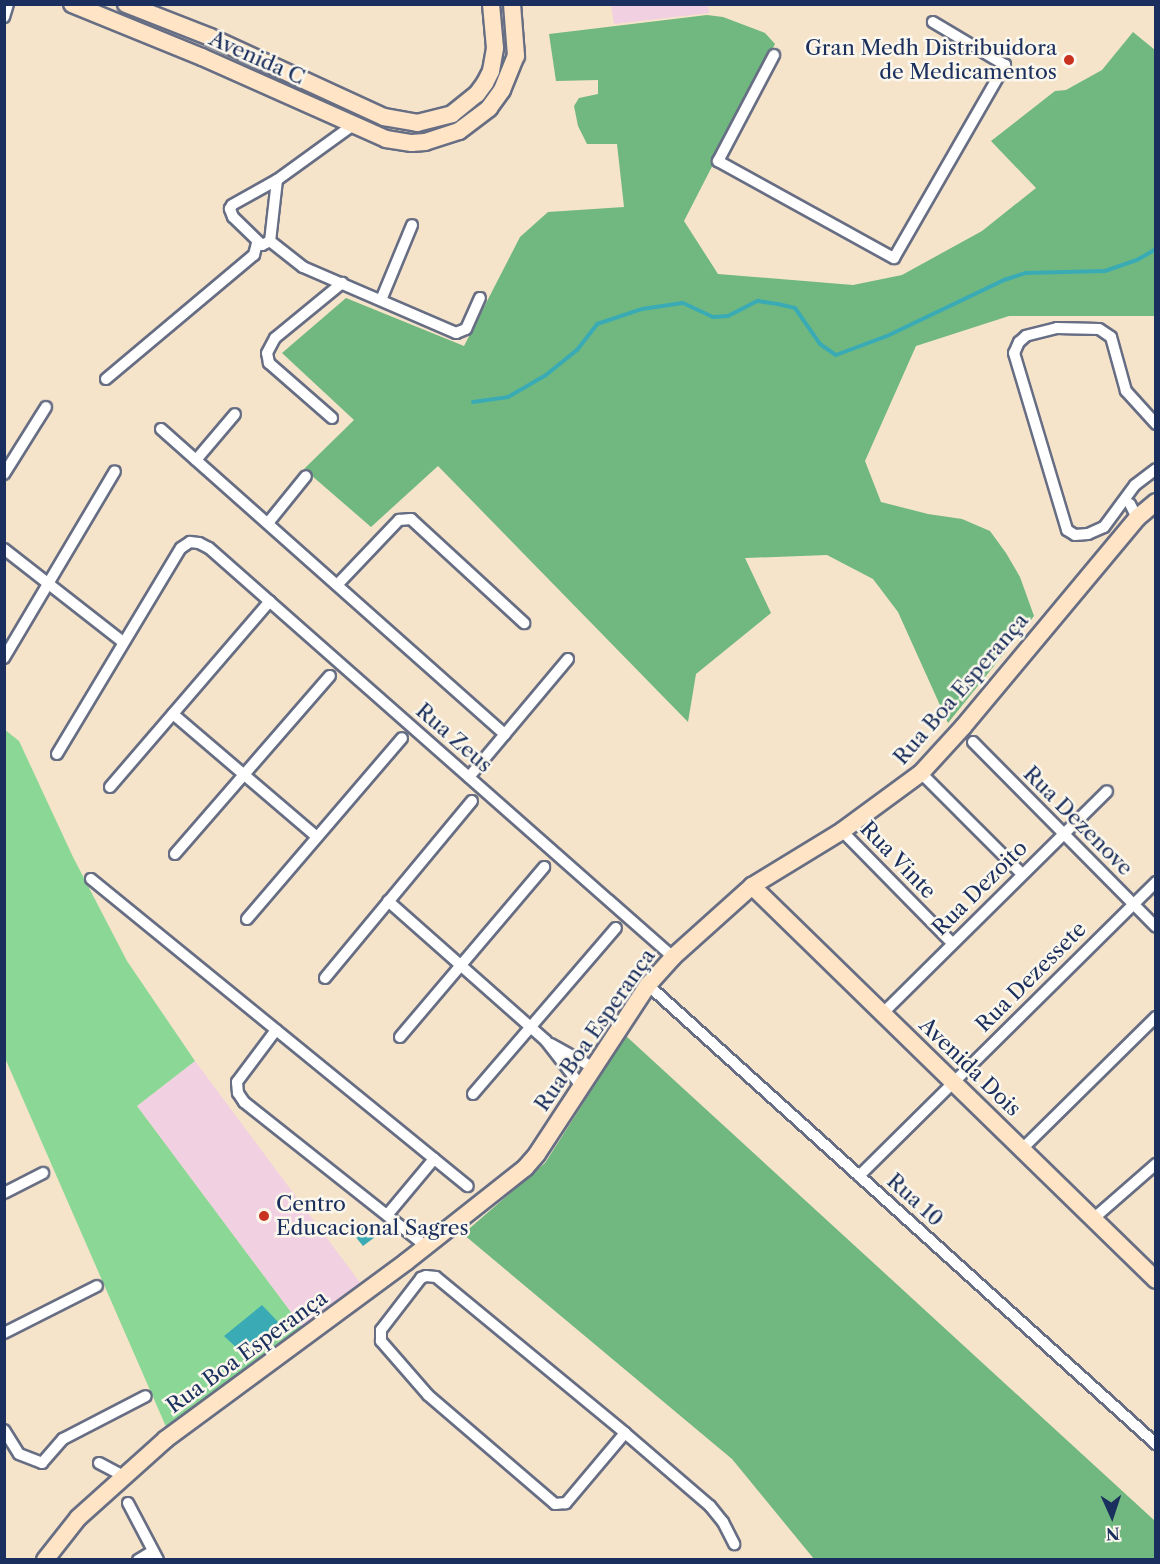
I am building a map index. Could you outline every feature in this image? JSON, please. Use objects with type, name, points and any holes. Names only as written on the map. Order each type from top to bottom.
[{"type":"street","points":[[4,17],[8,4]]},
{"type":"street","name":"Avenida C","points":[[72,4],[202,57],[386,139],[425,142],[451,134],[474,121],[489,108],[502,90],[516,56],[512,4]]},
{"type":"street","name":"Avenida C","points":[[126,4],[210,37],[384,117],[417,123],[452,114],[477,94],[490,71],[495,48],[491,4]]},
{"type":"street","points":[[774,55],[718,161],[894,258],[1005,64],[933,22]]},
{"type":"street","points":[[202,57],[210,37]]},
{"type":"street","points":[[270,241],[262,245],[257,243],[233,217],[230,209],[236,202],[277,180],[353,126]]},
{"type":"street","points":[[270,241],[277,180]]},
{"type":"street","points":[[381,300],[412,225]]},
{"type":"street","points":[[270,241],[303,267],[456,333],[466,329],[480,298]]},
{"type":"street","points":[[106,379],[254,255],[257,243]]},
{"type":"street","points":[[332,418],[269,363],[267,353],[275,338],[342,283]]},
{"type":"street","points":[[1155,424],[1126,391],[1111,338],[1106,333],[1099,329],[1057,328],[1026,336],[1019,342],[1014,352],[1066,530],[1075,535],[1088,534],[1104,527],[1135,485],[1155,469]]},
{"type":"street","points":[[4,474],[46,407]]},
{"type":"street","points":[[196,460],[235,414]]},
{"type":"street","points":[[161,429],[506,734]]},
{"type":"street","points":[[4,658],[116,471]]},
{"type":"street","points":[[268,523],[306,476]]},
{"type":"street","name":"Rua Boa Esperança","points":[[45,1560],[78,1518],[166,1439],[406,1262],[525,1168],[648,985],[673,957],[752,886],[842,831],[921,773],[963,727],[1134,511],[1155,501]]},
{"type":"street","points":[[337,585],[399,520],[411,519],[524,623]]},
{"type":"street","name":"Rua Zeus","points":[[123,642],[181,548],[190,542],[209,548],[673,957]]},
{"type":"street","points":[[4,549],[123,642],[57,754]]},
{"type":"street","points":[[110,787],[270,601]]},
{"type":"street","points":[[469,777],[568,659]]},
{"type":"street","points":[[175,854],[330,676]]},
{"type":"street","points":[[173,714],[317,837]]},
{"type":"street","points":[[247,919],[402,738]]},
{"type":"street","name":"Rua Dezenove","points":[[973,742],[1155,927]]},
{"type":"street","points":[[921,773],[1022,874]]},
{"type":"street","name":"Rua Dezoito","points":[[883,1013],[1107,791]]},
{"type":"street","points":[[325,978],[472,801]]},
{"type":"street","name":"Rua Vinte","points":[[842,831],[952,943]]},
{"type":"street","points":[[400,1037],[544,867]]},
{"type":"street","points":[[91,879],[468,1186]]},
{"type":"street","name":"Rua Dezessete","points":[[859,1176],[1155,882]]},
{"type":"street","name":"Avenida Dois","points":[[752,886],[1155,1280]]},
{"type":"street","points":[[388,901],[546,1041],[581,1086]]},
{"type":"street","points":[[473,1094],[616,928]]},
{"type":"street","name":"Rua 10","points":[[648,985],[1155,1444]]},
{"type":"street","points":[[1022,1149],[1155,1017]]},
{"type":"street","points":[[276,1030],[237,1082],[238,1093],[256,1114],[388,1214],[426,1246]]},
{"type":"street","points":[[546,1041],[594,1068]]},
{"type":"street","points":[[388,1214],[434,1159]]},
{"type":"street","points":[[1093,1219],[1155,1164]]},
{"type":"street","points":[[4,1193],[43,1173]]},
{"type":"street","points":[[406,1262],[421,1278]]},
{"type":"street","points":[[624,1433],[566,1503],[555,1504],[428,1395],[381,1341],[381,1330],[421,1278],[426,1275],[436,1277],[624,1433],[710,1506],[723,1522],[734,1544]]},
{"type":"street","points":[[4,1333],[97,1286]]},
{"type":"street","points":[[4,1430],[20,1454],[42,1463],[63,1439],[146,1396]]},
{"type":"street","points":[[99,1463],[123,1476]]},
{"type":"street","points":[[128,1503],[155,1555],[138,1560]]},
{"type":"shaded area","points":[[611,5],[708,5],[709,13],[614,24]]},
{"type":"shaded area","name":"Centro Educacional Sagres","points":[[195,1061],[361,1284],[302,1327],[137,1106]]},
{"type":"green space","points":[[707,15],[723,17],[765,33],[775,44],[684,221],[718,274],[853,285],[902,275],[982,231],[1036,188],[991,141],[1055,91],[1066,90],[1102,70],[1133,32],[1155,50],[1155,316],[1009,316],[916,346],[865,461],[881,502],[928,514],[962,519],[990,531],[1020,577],[1034,616],[948,723],[898,612],[873,579],[827,555],[745,558],[771,613],[696,674],[688,722],[438,466],[371,527],[304,469],[354,420],[282,353],[346,298],[464,346],[520,237],[548,212],[624,207],[617,144],[587,144],[578,126],[574,106],[579,98],[598,94],[598,80],[556,81],[549,34]]},
{"type":"green space","points":[[4,729],[19,741],[73,857],[127,961],[195,1061],[137,1106],[302,1327],[167,1429],[5,1058]]},
{"type":"green space","points":[[626,1036],[1155,1521],[1155,1559],[814,1559],[732,1459],[463,1234],[545,1163]]},
{"type":"water","points":[[359,1223],[375,1237],[363,1246],[350,1230]]},
{"type":"water","points":[[262,1305],[280,1324],[240,1351],[224,1336]]},
{"type":"waterway","points":[[473,402],[508,397],[546,375],[577,350],[597,324],[642,309],[683,303],[713,317],[728,316],[758,301],[795,308],[820,344],[836,355],[887,336],[1004,280],[1026,273],[1105,271],[1137,260],[1156,249]]},
{"type":"place","name":"Gran Medh Distribuidora de Medicamentos","points":[[1069,60]]},
{"type":"place","name":"Centro Educacional Sagres","points":[[264,1216]]}]
